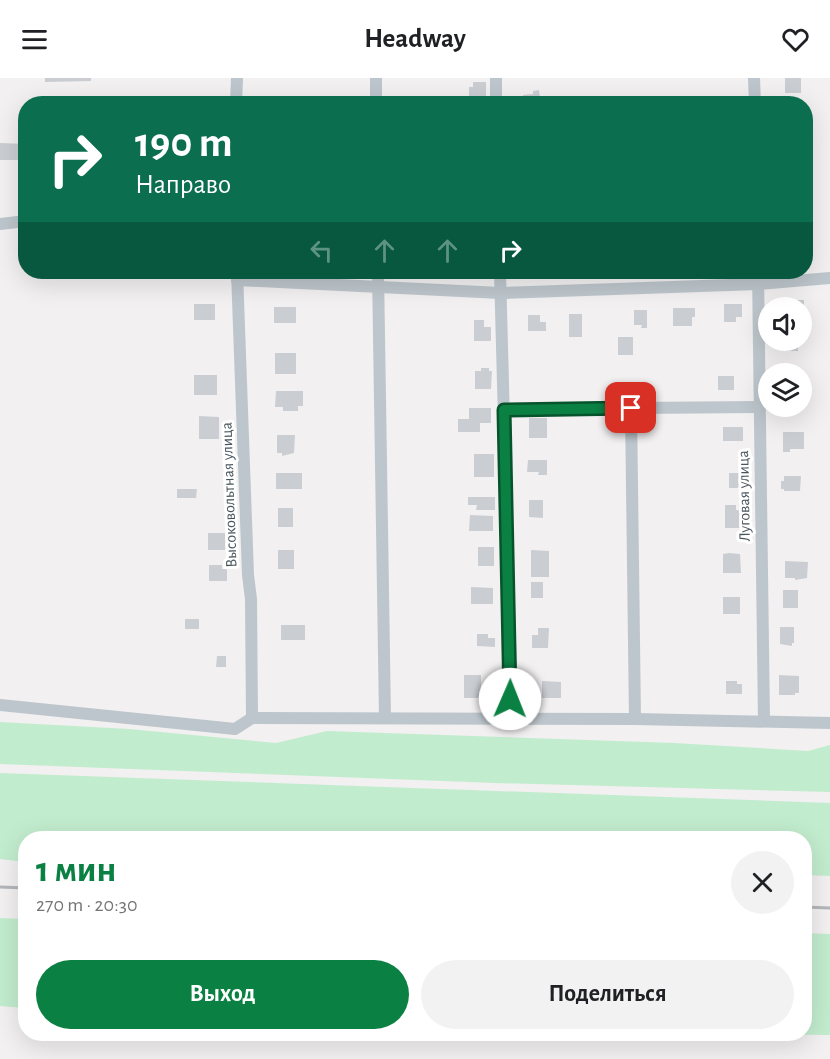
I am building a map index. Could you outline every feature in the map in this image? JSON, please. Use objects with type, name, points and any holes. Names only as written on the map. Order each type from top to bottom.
[{"type":"street","points":[[236,96],[237,78]]},
{"type":"street","points":[[376,78],[376,96]]},
{"type":"street","points":[[496,78],[496,96]]},
{"type":"street","points":[[754,78],[754,96]]},
{"type":"street","points":[[0,224],[18,222]]},
{"type":"street","points":[[813,278],[830,278]]},
{"type":"street","name":"Высоковольтная улица","points":[[237,279],[248,575],[251,599],[252,718]]},
{"type":"street","points":[[275,279],[501,293],[741,279]]},
{"type":"street","points":[[378,279],[385,718]]},
{"type":"street","points":[[500,279],[511,680],[509,718]]},
{"type":"street","name":"Луговая улица","points":[[758,279],[759,363]]},
{"type":"street","points":[[504,410],[758,407]]},
{"type":"street","points":[[631,408],[635,719]]},
{"type":"street","name":"Луговая улица","points":[[760,417],[764,721]]},
{"type":"street","points":[[0,705],[235,729],[252,718],[635,719],[830,723]]},
{"type":"green space","points":[[0,722],[129,729],[276,743],[327,731],[674,743],[808,751],[830,745],[830,792],[495,783],[0,764]]},
{"type":"green space","points":[[0,773],[830,803],[830,876],[812,875],[812,831],[18,831],[18,861],[0,859]]},
{"type":"green space","points":[[0,918],[18,919],[18,1007],[0,1006]]},
{"type":"green space","points":[[812,933],[830,934],[830,1035],[812,1035]]},
{"type":"building","points":[[45,78],[91,78],[91,81],[45,82]]},
{"type":"building","points":[[785,78],[801,78],[801,93],[785,93]]},
{"type":"building","points":[[473,82],[486,82],[486,96],[469,96],[469,87],[473,87]]},
{"type":"building","points":[[539,90],[540,96],[523,96],[533,94],[533,91]]},
{"type":"building","points":[[0,143],[18,144],[18,160],[0,160]]},
{"type":"building","points":[[194,304],[215,304],[215,320],[194,320]]},
{"type":"building","points":[[724,304],[742,304],[742,317],[736,317],[736,322],[724,322]]},
{"type":"building","points":[[274,307],[296,307],[296,323],[274,323]]},
{"type":"building","points":[[673,308],[695,308],[692,326],[673,326]]},
{"type":"building","points":[[634,310],[647,310],[647,328],[634,325]]},
{"type":"building","points":[[569,314],[582,314],[582,337],[569,337]]},
{"type":"building","points":[[528,315],[540,315],[540,322],[546,322],[546,331],[528,331]]},
{"type":"building","points":[[474,320],[484,320],[484,327],[491,327],[491,341],[474,341]]},
{"type":"building","points":[[618,337],[633,337],[633,355],[618,355]]},
{"type":"building","points":[[275,353],[296,353],[296,374],[275,374]]},
{"type":"building","points":[[481,368],[489,368],[489,371],[492,371],[491,389],[475,389],[475,371],[481,371]]},
{"type":"building","points":[[194,375],[217,375],[217,395],[194,395]]},
{"type":"building","points":[[718,376],[734,376],[734,390],[718,390]]},
{"type":"building","points":[[276,391],[303,391],[303,406],[298,406],[298,411],[283,411],[283,407],[275,407]]},
{"type":"building","points":[[469,408],[491,408],[491,423],[480,423],[480,432],[458,432],[458,419],[469,419]]},
{"type":"building","points":[[199,416],[219,417],[219,439],[199,439]]},
{"type":"building","points":[[529,418],[547,418],[547,438],[529,438]]},
{"type":"building","points":[[723,427],[743,427],[743,441],[723,441]]},
{"type":"building","points":[[783,432],[804,432],[804,449],[790,449],[790,452],[783,452]]},
{"type":"building","points":[[277,435],[295,435],[294,453],[282,456],[282,453],[277,453]]},
{"type":"building","points":[[474,454],[494,454],[494,477],[474,477]]},
{"type":"building","points":[[528,460],[547,460],[547,475],[527,472]]},
{"type":"building","points":[[276,473],[302,473],[302,489],[276,489]]},
{"type":"building","points":[[729,473],[743,473],[743,488],[729,488]]},
{"type":"building","points":[[784,476],[801,476],[800,491],[781,489]]},
{"type":"building","points":[[177,489],[197,489],[196,498],[177,498]]},
{"type":"building","points":[[468,497],[495,497],[495,510],[476,510],[477,505],[468,505]]},
{"type":"building","points":[[529,500],[543,500],[543,518],[529,517]]},
{"type":"building","points":[[725,505],[736,505],[736,510],[745,510],[744,528],[725,528]]},
{"type":"building","points":[[278,508],[293,508],[293,527],[278,527]]},
{"type":"building","points":[[470,515],[493,516],[493,531],[469,531]]},
{"type":"building","points":[[208,533],[225,533],[225,550],[208,550]]},
{"type":"building","points":[[478,547],[494,547],[494,566],[478,566]]},
{"type":"building","points":[[278,550],[294,550],[294,569],[278,569]]},
{"type":"building","points":[[531,550],[549,551],[549,577],[531,577]]},
{"type":"building","points":[[723,554],[740,554],[741,573],[723,573]]},
{"type":"building","points":[[785,561],[808,562],[807,578],[795,580],[795,578],[785,578]]},
{"type":"building","points":[[209,565],[222,565],[222,569],[227,569],[227,581],[209,581]]},
{"type":"building","points":[[531,582],[543,582],[543,598],[531,598]]},
{"type":"building","points":[[471,587],[493,588],[493,604],[471,604]]},
{"type":"building","points":[[783,590],[798,590],[798,608],[783,608]]},
{"type":"building","points":[[723,597],[740,597],[740,614],[723,614]]},
{"type":"building","points":[[185,619],[199,619],[199,629],[185,629]]},
{"type":"building","points":[[281,625],[305,625],[305,640],[281,640]]},
{"type":"building","points":[[780,627],[794,627],[792,646],[780,644]]},
{"type":"building","points":[[538,628],[549,628],[548,648],[532,648],[532,635],[538,635]]},
{"type":"building","points":[[477,634],[488,634],[488,638],[495,638],[495,647],[477,646]]},
{"type":"building","points":[[217,656],[226,656],[226,667],[216,667]]},
{"type":"building","points":[[464,675],[481,675],[481,698],[464,698]]},
{"type":"building","points":[[779,675],[799,676],[799,693],[779,695]]},
{"type":"building","points":[[542,681],[561,682],[561,698],[542,698]]},
{"type":"building","points":[[726,681],[737,681],[737,684],[742,684],[742,694],[726,694]]},
{"type":"railway","points":[[0,887],[18,888]]},
{"type":"railway","points":[[812,907],[830,908]]},
{"type":"route","points":[[510,699],[504,410],[631,408]]}]
